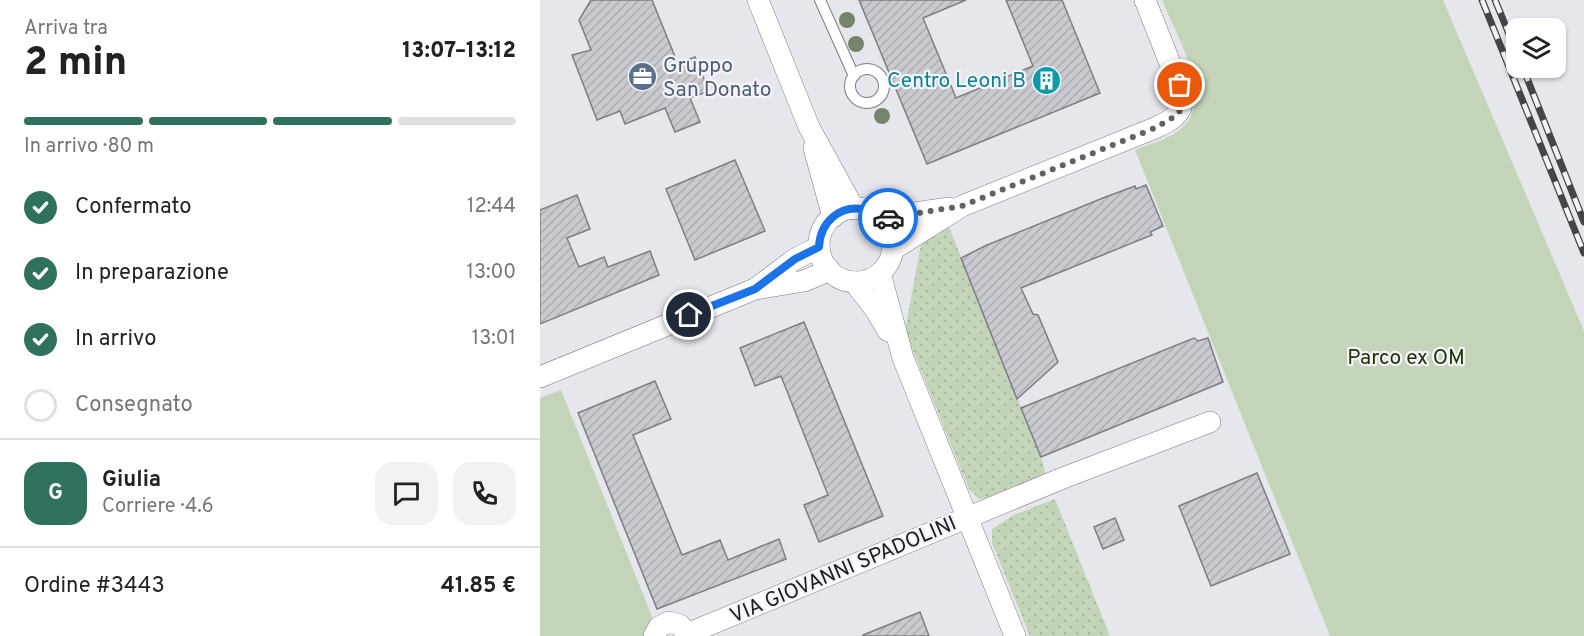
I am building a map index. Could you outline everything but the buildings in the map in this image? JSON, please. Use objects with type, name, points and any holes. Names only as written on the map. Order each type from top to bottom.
[{"type":"street","points":[[758,0],[809,127],[854,209]]},
{"type":"street","points":[[892,250],[962,206],[1155,128],[1177,115],[1183,106],[1183,96],[1146,0]]},
{"type":"street","points":[[809,127],[833,217]]},
{"type":"street","points":[[881,219],[962,206]]},
{"type":"street","points":[[540,377],[755,289],[804,281],[830,270],[822,259],[819,247],[822,230],[833,217],[854,209],[871,212],[881,219],[890,233],[892,250],[888,263],[880,273],[868,280],[854,282]]},
{"type":"street","points":[[755,289],[795,259],[819,247]]},
{"type":"street","name":"VIA GIOVANNI SPADOLINI","points":[[830,270],[839,278],[854,282],[875,309],[903,357]]},
{"type":"street","name":"VIA GIOVANNI SPADOLINI","points":[[880,273],[903,357],[1015,636]]},
{"type":"street","name":"VIA GIOVANNI SPADOLINI","points":[[654,636],[659,627],[669,622],[680,625],[687,635],[966,518],[1210,422]]},
{"type":"lane","points":[[819,0],[854,76]]},
{"type":"green space","name":"Parco ex OM","points":[[1162,0],[1443,0],[1584,331],[1584,636],[1330,636],[1135,150],[1178,131],[1189,119],[1194,104],[1194,86],[1190,68]]},
{"type":"green space","points":[[949,227],[1041,457],[1047,478],[1006,496],[979,499],[969,489],[905,331],[922,239]]},
{"type":"green space","points":[[561,390],[659,636],[540,636],[540,398]]},
{"type":"green space","points":[[1055,499],[1110,636],[1030,636],[992,543],[992,529],[1014,515]]},
{"type":"railway","points":[[1482,0],[1584,253]]},
{"type":"railway","points":[[1495,0],[1506,27]]},
{"type":"railway","points":[[1527,78],[1584,222]]},
{"type":"way so far","points":[[888,218],[962,206],[1155,128],[1177,115],[1183,106],[1180,85]]},
{"type":"place","name":"Gruppo San Donato","points":[[642,77]]},
{"type":"place","name":"Centro Leoni B","points":[[1047,80]]},
{"type":"route","points":[[689,315],[755,289],[778,270],[819,247],[824,226],[840,212],[862,209],[874,213],[881,219],[888,218]]}]
